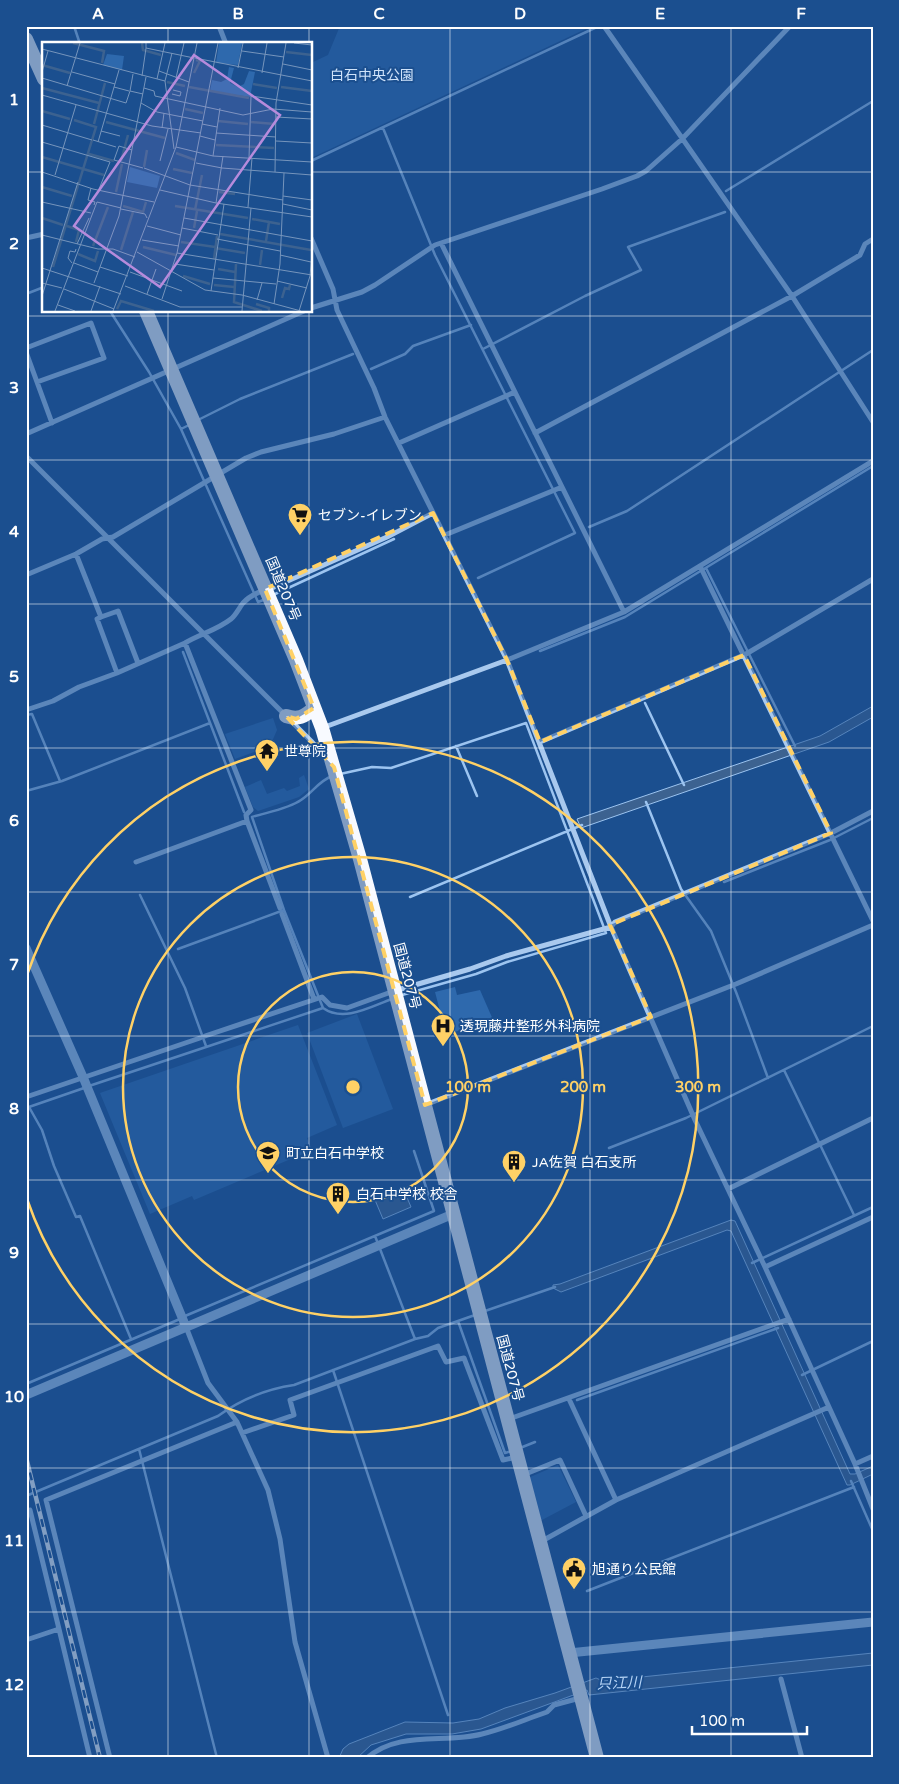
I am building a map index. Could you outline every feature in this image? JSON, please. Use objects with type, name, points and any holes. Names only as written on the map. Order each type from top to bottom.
[{"type":"highway","points":[[26,39],[42,75]]},
{"type":"highway","name":"国道207号","points":[[146,312],[193,421],[212,478],[314,708],[336,772],[597,1758]]},
{"type":"highway","points":[[286,716],[296,719],[306,716],[314,708]]},
{"type":"street","points":[[219,26],[225,42]]},
{"type":"street","points":[[312,308],[362,292],[376,285],[438,244],[637,176],[667,154],[682,140],[790,26]]},
{"type":"street","points":[[605,27],[792,296],[873,422]]},
{"type":"street","points":[[26,238],[42,234]]},
{"type":"street","points":[[536,433],[792,296],[860,255],[865,244],[873,239]]},
{"type":"street","points":[[312,240],[333,289],[337,310],[374,388],[385,417],[507,660],[573,828],[609,927],[651,1017],[691,1112],[762,1262],[786,1320],[812,1370],[855,1464],[873,1509]]},
{"type":"street","points":[[438,244],[491,345],[512,393],[536,433],[624,612]]},
{"type":"street","points":[[26,434],[302,312]]},
{"type":"street","points":[[38,382],[104,358],[91,323],[26,350],[52,423]]},
{"type":"street","points":[[398,443],[512,393]]},
{"type":"street","points":[[26,575],[108,538],[246,458],[261,452],[334,434],[385,417]]},
{"type":"street","points":[[26,456],[311,741],[336,772]]},
{"type":"street","points":[[322,728],[507,660],[624,612],[701,569],[873,461]]},
{"type":"street","points":[[445,535],[562,487]]},
{"type":"street","points":[[26,710],[53,701],[79,687],[117,673],[209,632],[232,618],[251,596],[265,594],[274,587],[370,544],[433,513]]},
{"type":"street","points":[[76,554],[101,617]]},
{"type":"street","points":[[701,569],[747,654],[787,744],[873,920]]},
{"type":"street","points":[[540,742],[747,654],[873,579]]},
{"type":"street","points":[[117,673],[97,619],[101,617],[118,611],[138,663]]},
{"type":"street","points":[[185,642],[251,810],[246,814],[247,821],[281,911],[318,998],[330,1005],[347,1008],[395,995],[609,927],[615,922],[686,892],[833,836],[873,811]]},
{"type":"street","points":[[136,862],[247,821]]},
{"type":"street","points":[[425,1105],[733,986],[873,926]]},
{"type":"street","points":[[26,948],[30,968],[86,1083],[208,1383],[237,1422],[268,1490],[280,1539],[295,1642],[328,1758]]},
{"type":"street","points":[[26,1097],[86,1083],[203,1037],[318,998]]},
{"type":"street","points":[[728,1189],[873,1118]]},
{"type":"street","points":[[26,1395],[184,1321],[379,1246],[453,1214]]},
{"type":"street","points":[[762,1262],[873,1217]]},
{"type":"street","points":[[508,1420],[786,1320]]},
{"type":"street","points":[[242,1434],[294,1415],[290,1400],[438,1346],[446,1362],[464,1358],[503,1460],[516,1452]]},
{"type":"street","points":[[569,1399],[616,1500]]},
{"type":"street","points":[[540,1542],[616,1500],[829,1407]]},
{"type":"street","points":[[110,1758],[46,1500],[237,1422]]},
{"type":"street","points":[[855,1464],[873,1456]]},
{"type":"street","points":[[522,1475],[560,1460],[586,1516]]},
{"type":"street","points":[[26,1512],[30,1510],[90,1758]]},
{"type":"street","points":[[569,1653],[873,1622]]},
{"type":"street","points":[[26,1640],[59,1629]]},
{"type":"street","points":[[781,1678],[802,1758]]},
{"type":"street","points":[[367,1758],[385,1746],[412,1739],[448,1739],[481,1735],[547,1712],[554,1705],[581,1697]]},
{"type":"highlighted area","points":[[433,513],[507,660],[540,742],[744,655],[831,833],[610,925],[651,1017],[425,1105],[334,767],[286,716],[296,719],[314,708],[265,589]]},
{"type":"green space","name":"白石中央公園","points":[[340,26],[592,26],[312,158],[312,63],[328,55]]},
{"type":"green space","points":[[273,718],[277,730],[270,746],[235,759],[225,734]]},
{"type":"green space","points":[[304,775],[309,789],[299,797],[258,811],[253,807],[245,787],[261,780],[267,794],[284,788],[287,791],[300,786],[299,778]]},
{"type":"green space","points":[[455,987],[457,995],[480,990],[494,1022],[446,1034],[435,992]]},
{"type":"green space","points":[[357,1014],[393,1109],[343,1128],[307,1033]]},
{"type":"green space","points":[[298,1025],[337,1125],[307,1138],[312,1150],[194,1200],[192,1196],[150,1214],[100,1093]]},
{"type":"green space","points":[[558,1465],[576,1502],[540,1521],[528,1478]]},
{"type":"water","points":[[873,706],[873,717],[829,742],[581,828],[577,819],[820,736]]},
{"type":"water","points":[[403,1188],[411,1207],[383,1219],[375,1200]]},
{"type":"water","points":[[731,1220],[735,1221],[850,1474],[855,1474],[873,1466],[873,1474],[847,1485],[731,1231],[727,1230],[561,1292],[553,1288],[553,1285]]},
{"type":"water","name":"只江川","points":[[873,1653],[873,1665],[589,1695],[587,1690],[481,1729],[452,1734],[406,1734],[371,1745],[357,1758],[339,1758],[343,1749],[349,1744],[405,1722],[453,1723],[479,1719],[505,1708],[596,1678],[603,1681]]},
{"type":"waterway","points":[[26,28],[31,26]]},
{"type":"waterway","points":[[74,26],[79,42]]},
{"type":"waterway","points":[[312,161],[599,26]]},
{"type":"waterway","points":[[726,191],[873,101]]},
{"type":"waterway","points":[[383,128],[435,255],[575,533],[478,578]]},
{"type":"waterway","points":[[483,349],[585,296],[641,270],[628,247],[725,212]]},
{"type":"waterway","points":[[26,294],[42,288]]},
{"type":"waterway","points":[[111,312],[149,372],[181,429],[258,602],[266,599]]},
{"type":"waterway","points":[[371,369],[405,354],[413,346],[471,325]]},
{"type":"waterway","points":[[589,527],[627,511],[873,350]]},
{"type":"waterway","points":[[198,420],[240,399],[353,354]]},
{"type":"waterway","points":[[181,429],[191,424]]},
{"type":"waterway","points":[[540,651],[625,617],[873,466]]},
{"type":"waterway","points":[[273,595],[394,539]]},
{"type":"waterway","points":[[706,568],[795,746]]},
{"type":"waterway","points":[[183,652],[244,812]]},
{"type":"waterway","points":[[645,703],[684,785]]},
{"type":"waterway","points":[[26,715],[32,714],[60,781]]},
{"type":"waterway","points":[[26,791],[62,781],[210,723]]},
{"type":"waterway","points":[[340,774],[372,767],[391,768],[526,723],[606,933],[402,995]]},
{"type":"waterway","points":[[456,746],[477,796]]},
{"type":"waterway","points":[[323,1008],[284,910],[252,817],[296,803],[332,776]]},
{"type":"waterway","points":[[646,802],[681,889],[711,931],[768,1078]]},
{"type":"waterway","points":[[724,882],[830,840],[873,818]]},
{"type":"waterway","points":[[410,897],[582,825]]},
{"type":"waterway","points":[[140,895],[185,988],[206,1046]]},
{"type":"waterway","points":[[178,949],[284,910]]},
{"type":"waterway","points":[[89,1086],[323,1008],[331,1012],[349,1014],[392,999]]},
{"type":"waterway","points":[[609,1148],[686,1118],[873,1026]]},
{"type":"waterway","points":[[784,1070],[854,1215]]},
{"type":"waterway","points":[[26,1108],[84,1088]]},
{"type":"waterway","points":[[29,1107],[42,1130],[54,1166],[76,1217],[80,1216],[131,1339]]},
{"type":"waterway","points":[[185,1316],[434,1211],[414,1151]]},
{"type":"waterway","points":[[752,1263],[873,1207]]},
{"type":"waterway","points":[[26,1496],[218,1416],[254,1396],[294,1385],[415,1339],[375,1236]]},
{"type":"waterway","points":[[485,1311],[555,1287]]},
{"type":"waterway","points":[[415,1339],[428,1336],[438,1328],[475,1315]]},
{"type":"waterway","points":[[26,1384],[180,1319]]},
{"type":"waterway","points":[[458,1321],[505,1453],[512,1451]]},
{"type":"waterway","points":[[577,1400],[778,1328]]},
{"type":"waterway","points":[[802,1375],[873,1341]]},
{"type":"waterway","points":[[333,1370],[448,1715]]},
{"type":"waterway","points":[[520,1448],[535,1442]]},
{"type":"waterway","points":[[139,1449],[217,1758]]},
{"type":"waterway","points":[[851,1481],[873,1531]]},
{"type":"waterway","points":[[587,1591],[854,1487]]},
{"type":"railway","points":[[26,1457],[100,1758]]},
{"type":"place","name":"セブン-イレブン","points":[[300,536]]},
{"type":"place","name":"世尊院","points":[[267,772]]},
{"type":"place","name":"透現藤井整形外科病院","points":[[443,1047]]},
{"type":"place","name":"町立白石中学校","points":[[268,1174]]},
{"type":"place","name":"JA佐賀 白石支所","points":[[514,1183]]},
{"type":"place","name":"白石中学校 校舎","points":[[338,1215]]},
{"type":"place","name":"旭通り公民館","points":[[574,1590]]}]
